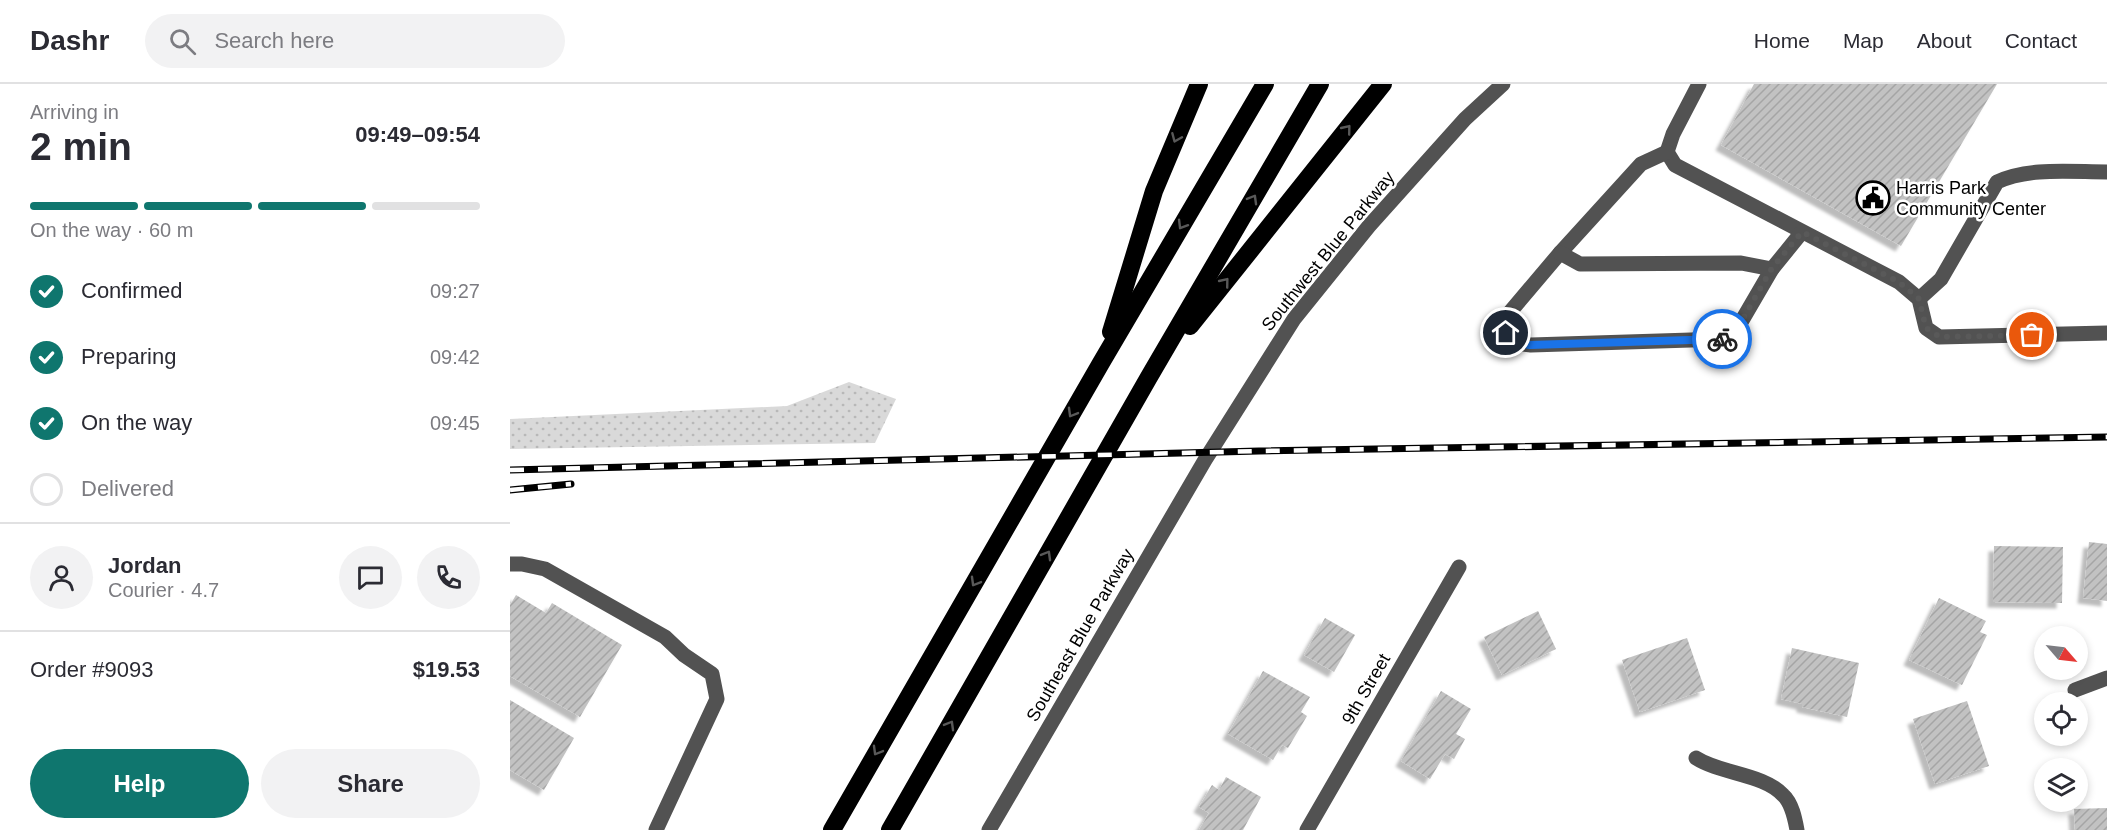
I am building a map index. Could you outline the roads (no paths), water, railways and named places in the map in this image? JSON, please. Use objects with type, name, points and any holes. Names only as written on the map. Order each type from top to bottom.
[{"type":"highway","points":[[1101,363],[1154,191],[1199,84]]},
{"type":"highway","points":[[832,830],[1265,84]]},
{"type":"highway","points":[[890,830],[1149,377],[1320,84]]},
{"type":"highway","points":[[1149,377],[1383,84]]},
{"type":"street","name":"Southwest Blue Parkway","points":[[1204,460],[1294,319],[1369,226],[1465,119],[1503,84]]},
{"type":"street","points":[[1699,84],[1673,134],[1667,152],[1641,164],[1560,253],[1510,312],[1506,333],[1515,343],[1530,345],[1723,339],[1737,329],[1772,268],[1802,232]]},
{"type":"street","points":[[1667,152],[1675,165],[1899,282],[1919,299],[1926,328],[1940,337],[2107,333]]},
{"type":"street","points":[[1919,299],[1941,279],[1997,182],[2012,175],[2030,173],[2107,172]]},
{"type":"street","points":[[1560,253],[1580,264],[1741,263],[1772,268]]},
{"type":"street","name":"Southeast Blue Parkway","points":[[989,830],[1204,460]]},
{"type":"street","points":[[510,564],[545,569],[665,637],[712,674],[717,699],[656,830]]},
{"type":"street","name":"9th Street","points":[[1307,830],[1459,567]]},
{"type":"street","points":[[2075,690],[2107,678]]},
{"type":"street","points":[[1696,758],[1707,765],[1759,781],[1783,794],[1789,802],[1797,830]]},
{"type":"railway","points":[[510,470],[1259,451],[2107,437]]},
{"type":"railway","points":[[510,490],[571,484]]},
{"type":"place","name":"Harris Park Community Center","points":[[1873,198]]}]
